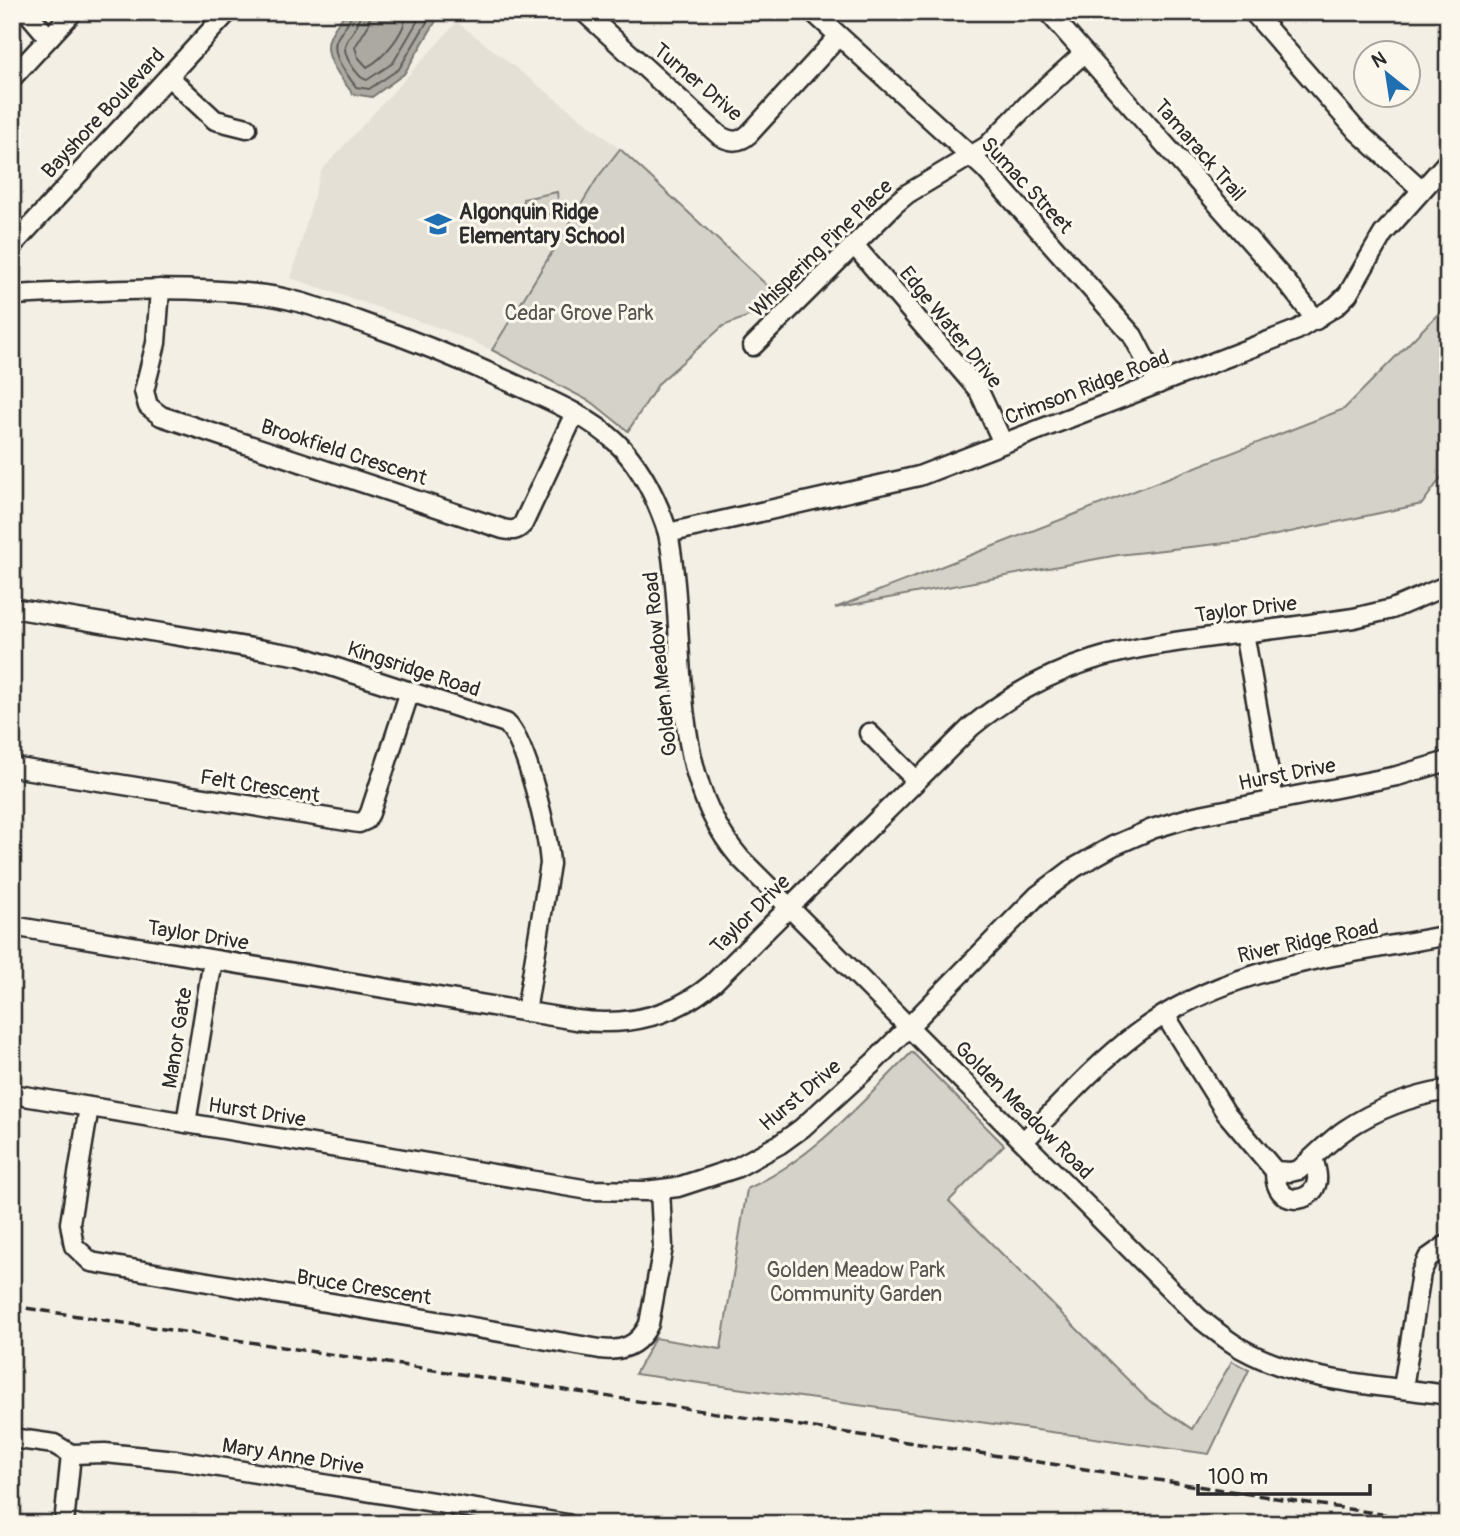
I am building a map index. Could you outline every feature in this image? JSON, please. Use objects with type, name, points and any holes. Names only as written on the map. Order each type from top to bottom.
[{"type":"street","points":[[27,12],[49,38]]},
{"type":"street","points":[[12,78],[73,12]]},
{"type":"street","name":"Bayshore Boulevard","points":[[12,246],[228,12]]},
{"type":"street","name":"Turner Drive","points":[[584,12],[720,136],[731,141],[738,141],[749,134],[839,36]]},
{"type":"street","name":"Sumac Street","points":[[813,12],[1004,190],[1133,337],[1158,384]]},
{"type":"street","name":"Tamarack Trail","points":[[1048,12],[1288,284],[1316,320]]},
{"type":"street","points":[[1253,12],[1357,131],[1422,190]]},
{"type":"street","name":"Whispering Pine Place","points":[[752,346],[907,194],[987,146],[1084,53]]},
{"type":"street","points":[[169,76],[215,120],[247,128]]},
{"type":"street","name":"Crimson Ridge Road","points":[[668,533],[898,483],[1289,333],[1316,320],[1348,294],[1383,234],[1448,161]]},
{"type":"street","name":"Edge Water Drive","points":[[854,245],[979,391],[1003,443]]},
{"type":"street","name":"Golden Meadow Road","points":[[12,295],[190,288],[258,294],[309,305],[435,348],[575,413],[610,438],[636,466],[654,496],[668,533],[688,738],[700,787],[711,813],[733,850],[1198,1317],[1228,1340],[1284,1367],[1338,1379],[1448,1395]]},
{"type":"street","name":"Brookfield Crescent","points":[[160,289],[156,342],[144,391],[145,400],[154,412],[503,529],[512,531],[523,524],[575,413]]},
{"type":"street","name":"Taylor Drive","points":[[12,926],[576,1020],[628,1022],[667,1012],[706,989],[982,718],[1017,694],[1052,675],[1098,657],[1140,646],[1375,613],[1448,585]]},
{"type":"street","name":"Kingsridge Road","points":[[12,608],[300,656],[506,723],[517,736],[546,829],[550,864],[526,1012]]},
{"type":"street","points":[[1244,633],[1274,800]]},
{"type":"street","name":"Felt Crescent","points":[[12,767],[359,824],[366,820],[370,813],[410,691]]},
{"type":"street","points":[[869,733],[916,780]]},
{"type":"street","name":"Hurst Drive","points":[[12,1094],[589,1190],[660,1190],[695,1182],[729,1171],[780,1144],[813,1117],[909,1027],[1023,909],[1053,883],[1084,862],[1131,838],[1175,821],[1397,776],[1448,761]]},
{"type":"street","name":"River Ridge Road","points":[[1024,1141],[1112,1054],[1165,1014],[1217,987],[1259,972],[1448,935]]},
{"type":"street","name":"Manor Gate","points":[[186,1123],[213,960]]},
{"type":"street","points":[[1165,1014],[1231,1120],[1275,1171],[1275,1182],[1283,1196],[1300,1198],[1315,1187],[1317,1179],[1313,1158]]},
{"type":"street","points":[[1275,1171],[1299,1170],[1339,1135],[1366,1118],[1404,1101],[1448,1090]]},
{"type":"street","name":"Bruce Crescent","points":[[89,1107],[70,1223],[74,1246],[92,1262],[611,1351],[629,1347],[644,1334],[649,1324],[663,1247],[660,1190]]},
{"type":"street","points":[[1403,1388],[1421,1273],[1428,1258],[1448,1244]]},
{"type":"street","name":"Mary Anne Drive","points":[[12,1438],[54,1444],[71,1454],[105,1453],[176,1460],[568,1524]]},
{"type":"street","points":[[64,1524],[71,1454]]},
{"type":"shaded area","name":"Algonquin Ridge Elementary School","points":[[457,22],[620,149],[598,177],[492,350],[445,330],[291,278],[321,171]]},
{"type":"green space","name":"Cedar Grove Park","points":[[620,149],[785,302],[723,326],[659,383],[628,431],[593,403],[492,350],[598,177]]},
{"type":"green space","points":[[557,192],[559,206],[552,214],[530,215],[524,209],[523,199]]},
{"type":"green space","points":[[1448,304],[1448,468],[1422,504],[1253,540],[1118,555],[835,608],[1344,409]]},
{"type":"green space","name":"Golden Meadow Park Community Garden","points":[[912,1052],[1004,1145],[949,1201],[1147,1399],[1192,1429],[1232,1361],[1249,1370],[1209,1454],[635,1374],[655,1338],[721,1349],[747,1189],[794,1162],[836,1128]]},
{"type":"water","points":[[346,12],[431,12],[436,21],[404,74],[372,97],[353,94],[339,75],[328,52],[330,37]]},
{"type":"railway","points":[[12,1306],[1447,1524]]},
{"type":"place","name":"Algonquin Ridge Elementary School","points":[[438,224]]}]
